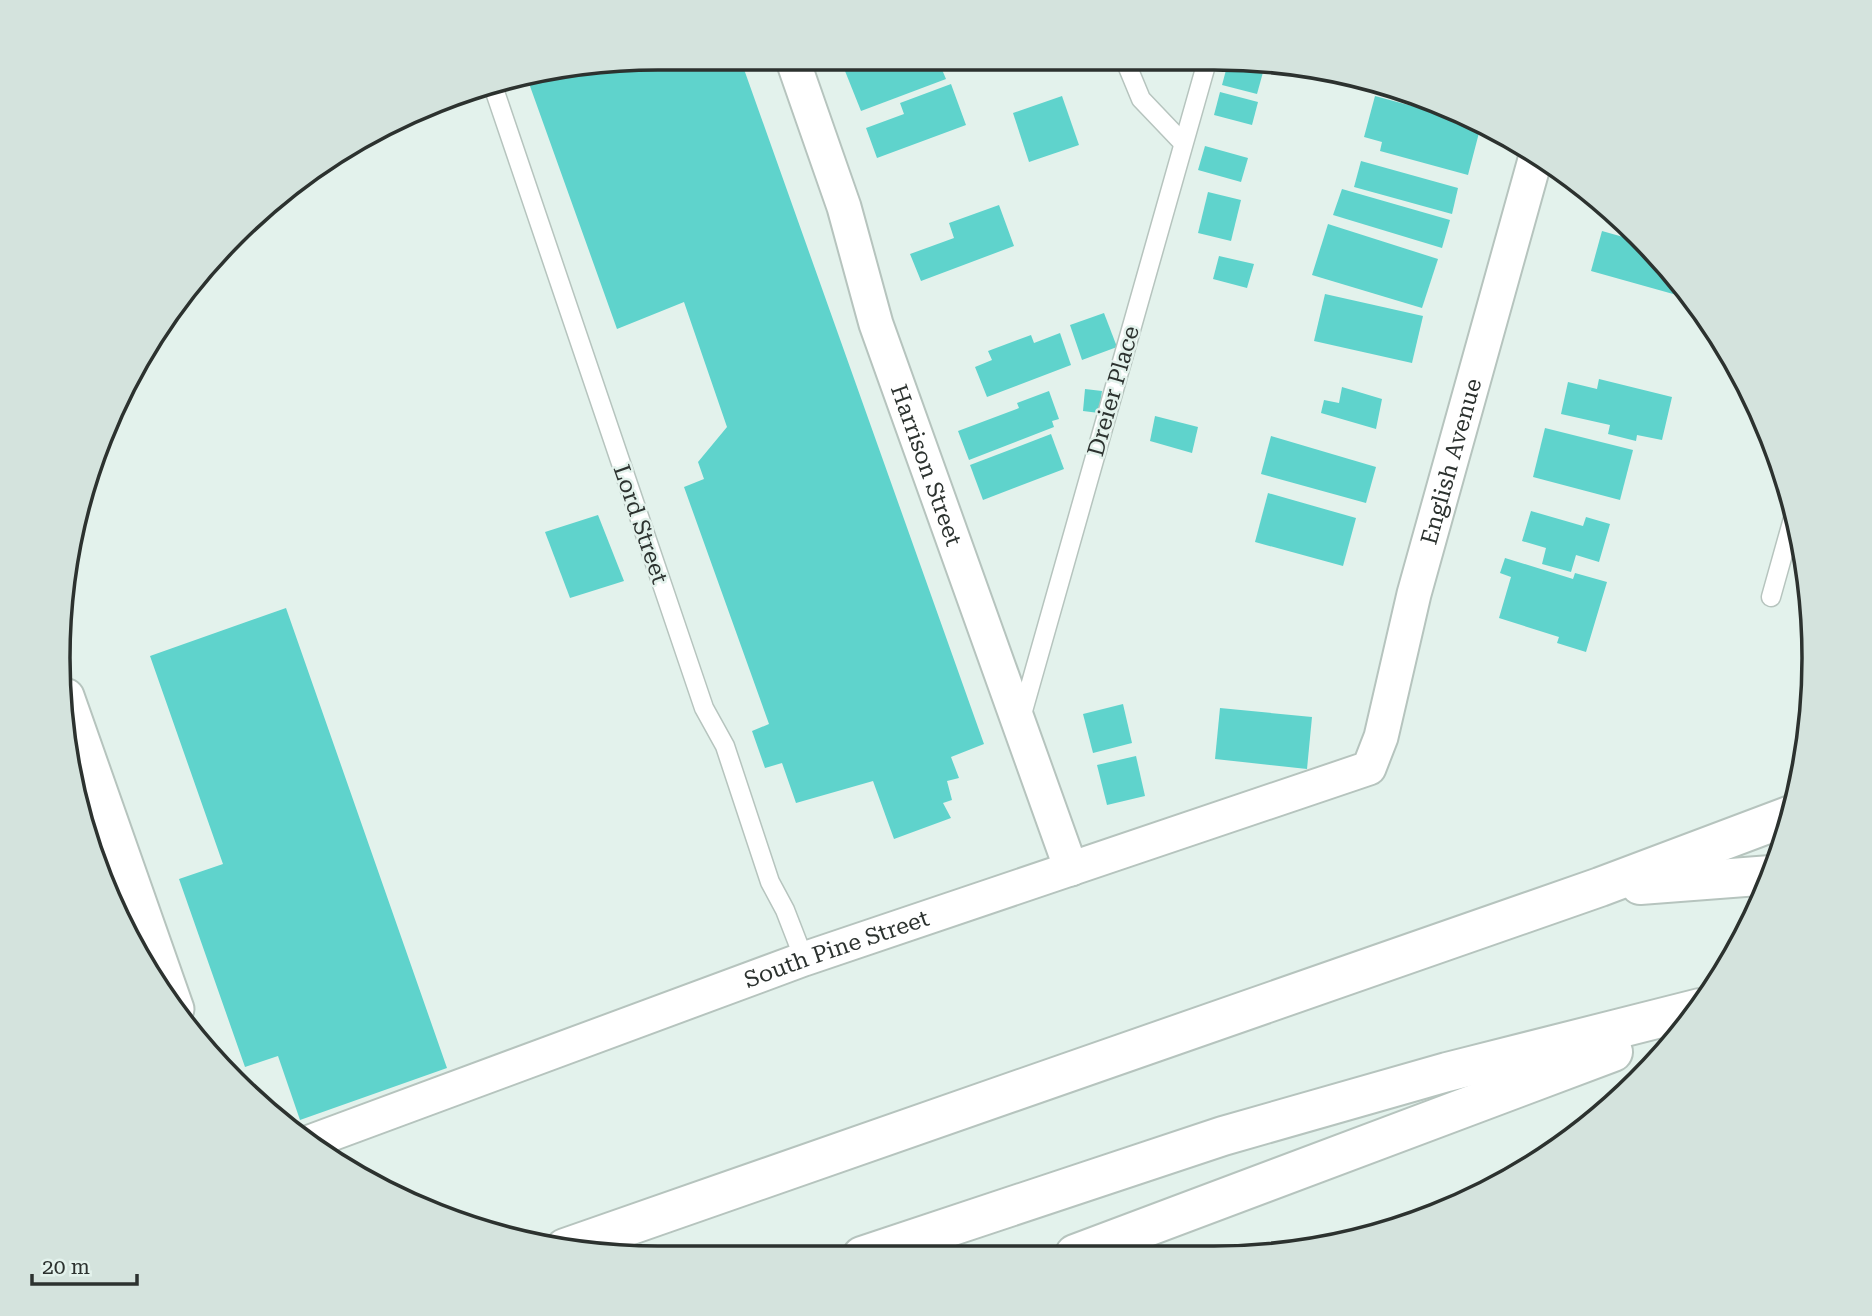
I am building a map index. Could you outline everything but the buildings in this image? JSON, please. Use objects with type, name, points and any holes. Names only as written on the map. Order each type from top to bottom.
[{"type":"highway","points":[[584,1241],[1600,887],[1779,820]]},
{"type":"highway","points":[[1600,887],[1760,876]]},
{"type":"highway","points":[[892,1246],[1223,1136],[1447,1072],[1683,1012]]},
{"type":"highway","points":[[1095,1246],[1667,1032]]},
{"type":"street","name":"Harrison Street","points":[[796,70],[844,207],[876,324],[1071,869]]},
{"type":"street","name":"English Avenue","points":[[1369,768],[1381,737],[1414,594],[1534,165]]},
{"type":"street","points":[[73,712],[168,983]]},
{"type":"street","name":"South Pine Street","points":[[320,1138],[481,1080],[534,1056],[804,959],[1369,768]]},
{"type":"lane","points":[[1129,70],[1141,99],[1183,142]]},
{"type":"lane","name":"Dreier Place","points":[[1020,724],[1204,70]]},
{"type":"lane","name":"Lord Street","points":[[495,93],[704,708],[725,746],[770,882],[804,959]]},
{"type":"lane","points":[[1771,597],[1789,534]]}]
